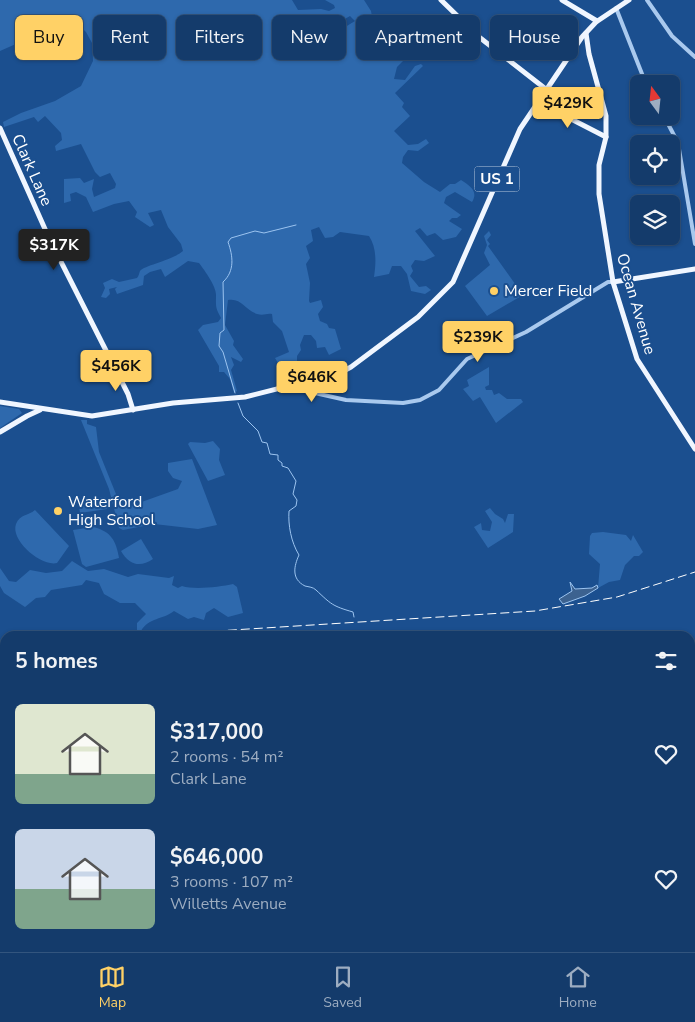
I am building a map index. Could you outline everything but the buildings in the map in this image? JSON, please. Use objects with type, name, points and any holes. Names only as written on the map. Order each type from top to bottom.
[{"type":"main road","points":[[442,0],[473,32],[547,90]]},
{"type":"main road","points":[[562,0],[597,21],[630,0]]},
{"type":"main road","name":"US 1","points":[[0,402],[92,416],[178,402],[227,400],[340,373],[363,359],[428,308],[448,288],[458,273],[515,140],[538,102],[586,33],[597,21]]},
{"type":"main road","name":"Ocean Avenue","points":[[586,33],[589,54],[606,116],[606,136],[600,164],[600,194],[613,282],[637,359],[695,449]]},
{"type":"main road","points":[[538,102],[606,136]]},
{"type":"main road","name":"Clark Lane","points":[[0,128],[35,208],[125,388],[134,410]]},
{"type":"main road","points":[[613,282],[695,269]]},
{"type":"main road","points":[[14,404],[25,410],[23,418]]},
{"type":"main road","points":[[0,432],[23,418],[43,410]]},
{"type":"street","points":[[647,0],[672,36],[695,57]]},
{"type":"street","points":[[616,8],[642,75]]},
{"type":"street","points":[[669,125],[678,143],[695,244]]},
{"type":"street","points":[[294,385],[297,389],[339,400],[404,403],[420,400],[439,390],[467,358],[513,339],[558,314],[602,286],[613,282]]},
{"type":"shaded area","points":[[0,0],[292,0],[298,10],[321,9],[329,11],[335,8],[334,5],[325,0],[364,0],[372,15],[356,15],[356,60],[404,60],[397,67],[394,79],[405,80],[415,66],[421,64],[423,66],[395,93],[404,103],[402,107],[410,116],[394,131],[408,145],[418,144],[426,139],[429,143],[418,151],[408,150],[403,157],[402,163],[424,182],[440,192],[450,184],[455,184],[461,180],[472,189],[474,198],[472,202],[455,192],[446,197],[444,203],[461,215],[449,221],[462,229],[456,237],[443,240],[435,233],[427,236],[420,228],[415,231],[435,256],[424,261],[415,260],[411,266],[413,271],[410,276],[419,287],[426,286],[431,290],[425,294],[411,291],[407,274],[401,266],[392,266],[389,274],[374,277],[375,251],[369,236],[340,232],[333,237],[325,238],[319,227],[311,230],[313,241],[306,246],[310,258],[306,264],[310,283],[309,301],[310,303],[321,300],[323,307],[318,314],[320,321],[327,324],[329,328],[335,329],[341,349],[329,355],[325,347],[317,348],[316,341],[311,335],[304,335],[300,345],[301,350],[297,356],[297,362],[287,371],[286,368],[281,368],[275,358],[289,352],[282,331],[273,322],[272,314],[257,314],[240,302],[228,300],[225,325],[234,341],[233,345],[243,359],[241,362],[231,357],[234,365],[231,370],[237,391],[234,393],[230,379],[224,372],[219,372],[219,366],[198,330],[203,325],[218,322],[221,318],[216,307],[214,287],[199,263],[188,261],[165,277],[161,269],[150,272],[144,276],[143,285],[117,294],[115,289],[117,287],[109,289],[110,294],[106,298],[101,297],[105,288],[103,283],[112,279],[119,282],[137,278],[143,269],[172,258],[183,251],[181,244],[168,227],[161,210],[148,213],[154,225],[150,227],[135,217],[137,212],[129,201],[114,204],[93,212],[86,197],[76,192],[70,194],[71,201],[64,203],[64,179],[80,178],[84,183],[94,179],[92,189],[94,197],[115,188],[116,184],[110,173],[100,177],[95,172],[81,144],[56,151],[55,146],[62,140],[61,133],[45,116],[38,122],[34,117],[4,127],[3,122],[21,113],[55,101],[81,86],[93,61],[92,43],[83,29],[83,15],[15,15],[15,44],[0,51]]},
{"type":"shaded area","name":"Mercer Field","points":[[489,231],[491,235],[487,240],[490,244],[488,246],[523,295],[487,316],[465,286],[490,265],[484,253],[487,245],[484,236]]},
{"type":"shaded area","points":[[489,367],[489,385],[485,387],[486,390],[492,390],[494,395],[499,393],[507,399],[521,399],[523,402],[496,423],[480,397],[473,401],[463,389],[469,386],[467,380]]},
{"type":"shaded area","points":[[0,406],[19,409],[22,413],[0,428]]},
{"type":"shaded area","points":[[81,420],[87,420],[87,424],[96,427],[99,452],[122,509],[178,489],[182,481],[173,478],[168,471],[168,463],[192,459],[217,525],[198,529],[154,524],[123,530],[119,528],[109,489]]},
{"type":"shaded area","points":[[213,441],[220,449],[219,460],[225,475],[208,481],[188,444],[190,442],[205,443]]},
{"type":"shaded area","points":[[105,497],[107,509],[80,513],[78,501]]},
{"type":"shaded area","points":[[490,508],[505,523],[508,514],[514,514],[513,532],[488,548],[474,527],[481,523],[482,530],[490,531],[492,522],[485,511]]},
{"type":"shaded area","points":[[35,510],[69,546],[57,563],[50,563],[35,557],[22,544],[15,530],[16,524],[22,517]]},
{"type":"shaded area","points":[[93,527],[104,531],[112,538],[119,558],[86,567],[82,564],[73,530]]},
{"type":"shaded area","points":[[603,532],[626,535],[631,541],[633,535],[643,552],[639,556],[634,556],[625,565],[620,580],[609,582],[598,588],[600,564],[589,554],[590,536],[592,533]]},
{"type":"shaded area","points":[[141,539],[153,559],[144,564],[135,564],[124,556],[121,551]]},
{"type":"shaded area","points":[[72,561],[88,571],[104,569],[128,577],[138,574],[169,578],[174,576],[172,585],[178,588],[182,586],[207,588],[233,584],[237,587],[243,613],[228,617],[214,608],[206,613],[204,620],[194,617],[188,619],[174,611],[148,623],[141,631],[137,631],[137,623],[146,614],[135,603],[120,603],[104,594],[99,583],[86,580],[82,585],[51,590],[45,597],[36,598],[25,607],[4,593],[0,586],[0,568],[9,581],[16,582],[30,570],[46,573],[62,571]]},
{"type":"shaded area","points":[[570,582],[575,589],[592,588],[597,585],[598,588],[585,596],[563,604],[559,599],[572,591]]},
{"type":"waterway","points":[[235,393],[223,352],[219,346],[220,333],[224,330],[223,282],[230,273],[232,263],[228,242],[231,238],[255,231],[264,233],[296,225]]},
{"type":"waterway","points":[[238,403],[243,416],[258,431],[262,442],[267,443],[270,454],[278,455],[278,460],[282,463],[282,466],[288,468],[296,481],[293,494],[297,500],[296,506],[289,511],[289,516],[292,539],[299,555],[295,568],[297,580],[305,586],[315,589],[332,604],[353,612],[354,617]]},
{"type":"railway","points":[[217,631],[535,611],[617,597],[695,572]]},
{"type":"place","name":"Mercer Field","points":[[494,291]]},
{"type":"place","name":"Waterford High School","points":[[58,511]]}]
